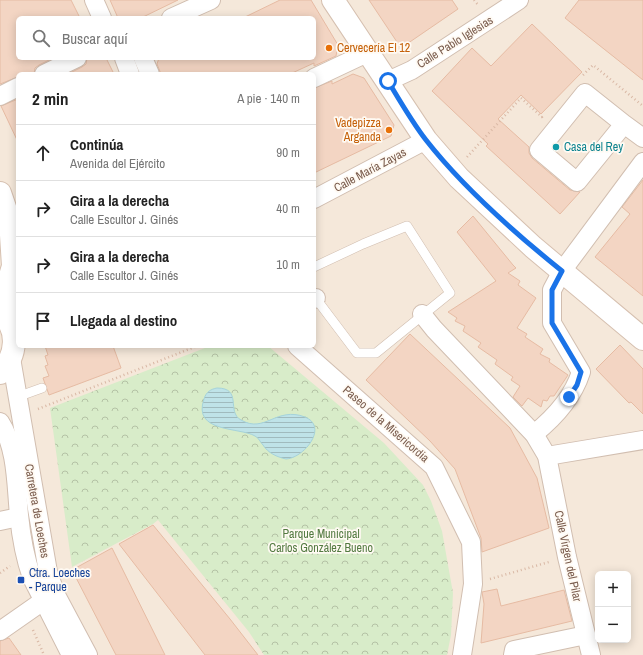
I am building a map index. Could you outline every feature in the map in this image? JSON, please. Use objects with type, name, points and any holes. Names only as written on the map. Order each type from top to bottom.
[{"type":"street","points":[[94,0],[101,16]]},
{"type":"street","points":[[175,16],[211,0]]},
{"type":"street","points":[[333,0],[426,140],[459,178],[532,247],[643,339]]},
{"type":"street","name":"Calle Pablo Iglesias","points":[[388,81],[418,66],[519,0]]},
{"type":"street","points":[[316,77],[368,53]]},
{"type":"street","points":[[48,72],[73,60]]},
{"type":"street","points":[[125,60],[129,72]]},
{"type":"street","points":[[144,60],[149,72]]},
{"type":"street","points":[[0,96],[16,88]]},
{"type":"street","points":[[585,93],[635,132],[577,182],[539,150],[585,93]]},
{"type":"street","name":"Calle María Zayas","points":[[316,198],[426,140]]},
{"type":"street","points":[[534,434],[549,422],[569,397],[577,385],[581,372],[552,323],[552,290],[562,271],[643,162]]},
{"type":"street","points":[[0,193],[10,222],[13,266],[8,283],[4,317],[15,340],[6,366]]},
{"type":"street","points":[[0,224],[0,231]]},
{"type":"street","name":"Calle Virgen del Pilar","points":[[422,314],[534,434],[546,456],[567,557],[591,655]]},
{"type":"street","name":"Paseo de la Misericordia","points":[[299,348],[434,467],[471,542],[473,584],[462,655]]},
{"type":"street","name":"Carretera de Loeches","points":[[6,366],[17,397],[48,572],[56,595],[88,655]]},
{"type":"street","name":"Carretera de Loeches","points":[[0,422],[9,442],[13,462],[19,517],[28,567],[43,601],[71,655]]},
{"type":"street","points":[[546,456],[643,440]]},
{"type":"street","points":[[0,521],[19,517]]},
{"type":"street","points":[[0,631],[43,601]]},
{"type":"street","points":[[513,655],[514,650],[586,635]]},
{"type":"lane","points":[[316,266],[363,244],[407,226],[450,293],[422,314],[376,353],[357,352],[316,299]]},
{"type":"lane","points":[[17,397],[42,388]]},
{"type":"path","points":[[578,80],[593,65],[643,106]]},
{"type":"path","points":[[459,178],[464,161],[521,98],[542,117],[547,111]]},
{"type":"path","points":[[20,414],[43,408],[192,348]]},
{"type":"path","points":[[473,584],[567,557]]},
{"type":"path","points":[[26,613],[44,655]]},
{"type":"shaded area","points":[[0,0],[643,0],[643,655],[0,655]]},
{"type":"green space","name":"Parque Municipal Carlos González Bueno","points":[[205,348],[270,348],[384,443],[423,485],[431,501],[442,531],[453,593],[451,635],[447,655],[264,655],[249,632],[158,520],[72,567],[50,408]]},
{"type":"water","points":[[217,388],[225,389],[230,392],[237,416],[241,420],[249,423],[257,424],[286,415],[305,417],[312,422],[315,428],[311,441],[300,453],[286,459],[276,456],[270,452],[255,436],[248,433],[219,427],[211,423],[205,418],[202,410],[206,394]]},
{"type":"building","points":[[0,0],[71,0],[79,16],[16,16],[16,60],[49,60],[35,68],[34,72],[16,72],[16,78],[0,84]]},
{"type":"building","points":[[110,0],[178,0],[145,16],[117,16]]},
{"type":"building","points":[[280,0],[311,0],[338,45],[336,56],[314,66],[314,63],[294,72],[160,72],[157,64],[158,60],[316,60],[316,16],[247,16]]},
{"type":"building","points":[[369,0],[452,0],[458,9],[401,48]]},
{"type":"building","points":[[579,0],[643,0],[643,80],[565,18]]},
{"type":"building","points":[[532,24],[582,72],[541,114],[521,95],[498,119],[529,147],[529,153],[532,158],[570,190],[580,192],[560,214],[486,146],[488,144],[432,91],[472,48],[491,66]]},
{"type":"building","points":[[87,60],[107,60],[113,72],[72,72],[86,64]]},
{"type":"building","points":[[353,74],[364,78],[394,125],[391,136],[316,172],[316,87],[332,81],[332,84]]},
{"type":"building","points":[[16,100],[16,138],[1,106]]},
{"type":"building","points":[[643,180],[643,296],[595,257],[630,214],[622,207]]},
{"type":"building","points":[[473,216],[516,268],[508,273],[520,281],[518,285],[536,298],[517,328],[527,334],[525,337],[543,349],[540,354],[550,359],[549,362],[568,375],[554,396],[550,396],[547,401],[543,400],[541,407],[528,398],[522,406],[513,397],[520,386],[511,380],[513,377],[495,364],[497,360],[478,347],[481,343],[463,331],[465,326],[455,321],[457,318],[448,312],[496,281],[457,232]]},
{"type":"building","points":[[410,334],[510,428],[537,478],[549,528],[482,552],[481,538],[455,469],[430,441],[366,380]]},
{"type":"building","points":[[620,345],[643,369],[643,414],[631,402],[629,403],[596,369]]},
{"type":"building","points":[[46,348],[114,348],[121,368],[49,395],[43,378],[49,376],[45,366],[48,365],[45,356],[48,355]]},
{"type":"building","points":[[153,525],[258,655],[205,655],[119,544]]},
{"type":"building","points":[[112,548],[165,655],[116,655],[72,570]]},
{"type":"building","points":[[497,589],[501,606],[564,590],[572,621],[481,643],[484,604],[482,592]]},
{"type":"building","points":[[9,638],[21,655],[0,655],[0,641]]},
{"type":"place","name":"Cervecería El 12","points":[[329,48]]},
{"type":"place","name":"Vadepizza Arganda","points":[[389,130]]},
{"type":"place","name":"Casa del Rey","points":[[556,147]]},
{"type":"place","name":"Ctra. Loeches - Parque","points":[[21,580]]},
{"type":"route","points":[[388,81],[426,140],[459,178],[532,247],[562,271],[552,290],[552,323],[564,346],[581,372],[577,385],[569,397]]}]
